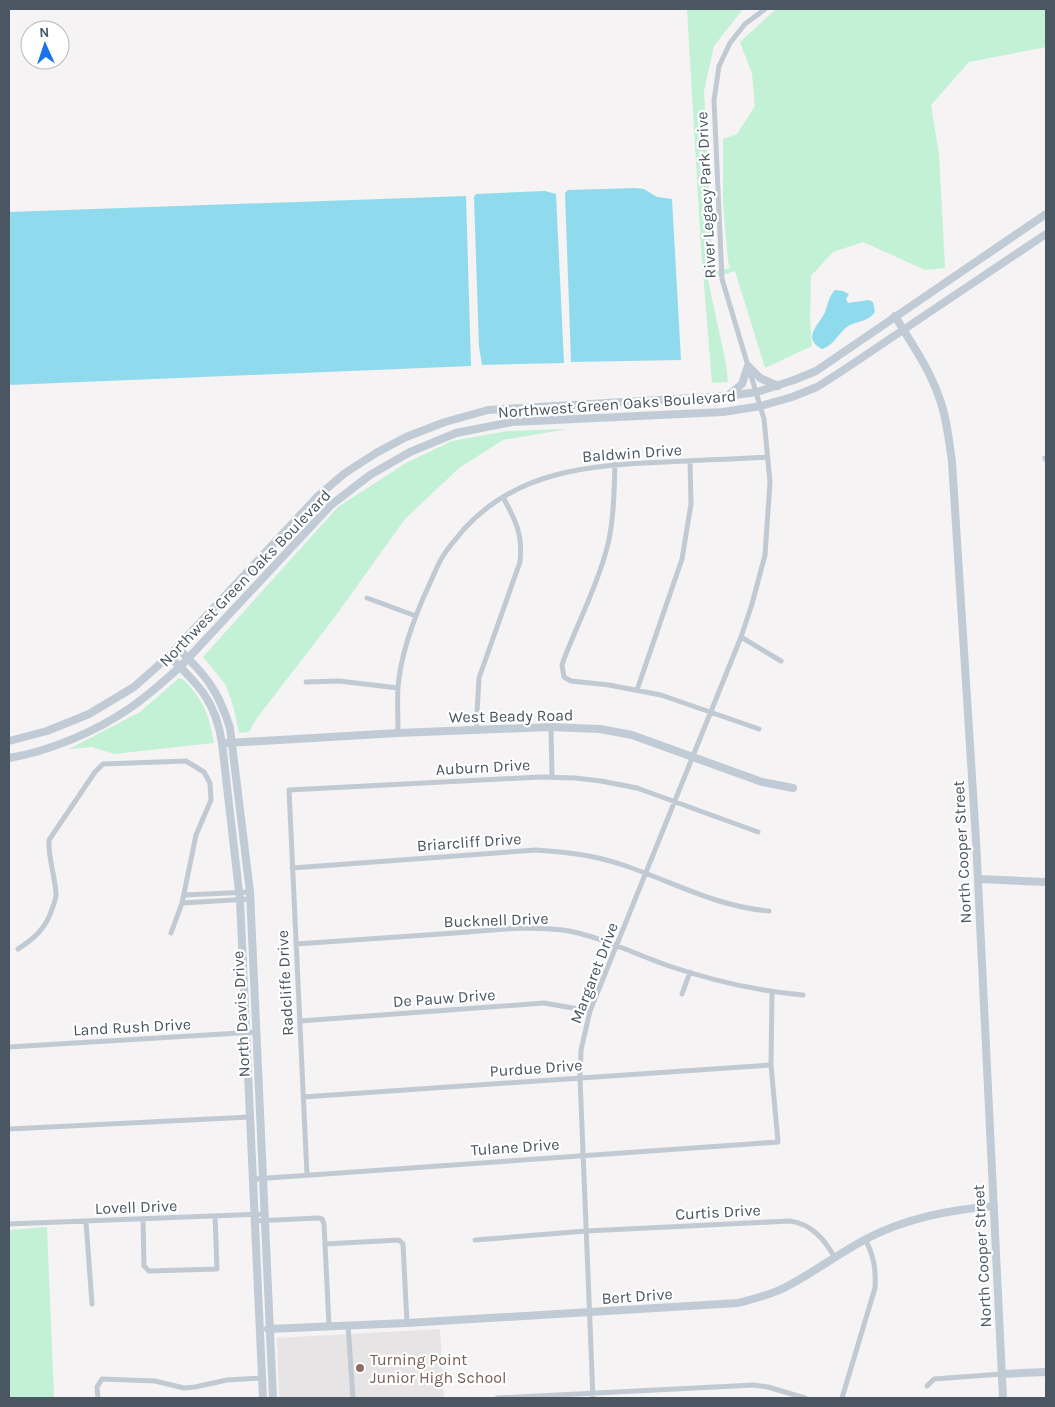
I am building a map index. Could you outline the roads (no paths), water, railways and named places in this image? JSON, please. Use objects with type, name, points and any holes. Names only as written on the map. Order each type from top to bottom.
[{"type":"main road","name":"Northwest Green Oaks Boulevard","points":[[9,741],[47,731],[89,714],[134,687],[178,647],[318,496],[352,468],[406,437],[445,422],[488,410],[728,396],[757,392],[778,386],[816,371],[1046,214]]},
{"type":"main road","name":"Northwest Green Oaks Boulevard","points":[[9,758],[45,749],[104,724],[129,709],[158,687],[180,667],[332,505],[370,475],[410,452],[456,433],[512,422],[723,412],[761,406],[792,397],[817,387],[1046,234]]},
{"type":"main road","points":[[996,249],[1005,262]]},
{"type":"main road","name":"North Cooper Street","points":[[895,316],[925,366],[940,398],[952,462],[978,879],[1003,1398]]},
{"type":"main road","points":[[728,396],[742,384],[748,366],[760,378],[778,386]]},
{"type":"main road","name":"North Davis Drive","points":[[178,647],[212,686],[223,705],[230,728],[250,896],[273,1398]]},
{"type":"main road","name":"North Davis Drive","points":[[169,656],[204,692],[214,709],[222,743],[240,896],[263,1398]]},
{"type":"main road","name":"West Beady Road","points":[[222,743],[551,727],[600,729],[632,735],[762,782],[793,788]]},
{"type":"main road","points":[[978,879],[1046,882]]},
{"type":"main road","name":"Bert Drive","points":[[260,1329],[407,1323],[738,1303],[783,1289],[865,1239],[910,1220],[937,1213],[994,1206]]},
{"type":"main road","points":[[1002,1374],[1046,1372]]},
{"type":"street","name":"River Legacy Park Drive","points":[[757,392],[722,279],[714,100],[720,66],[730,43],[745,24],[765,9]]},
{"type":"street","name":"Margaret Drive","points":[[593,1396],[582,1155],[581,1050],[590,1011],[741,637],[752,604],[765,555],[770,482],[764,419],[757,392]]},
{"type":"street","name":"Baldwin Drive","points":[[398,733],[398,688],[407,641],[416,616],[444,555],[473,519],[515,490],[551,475],[615,464],[768,457]]},
{"type":"street","points":[[637,690],[682,559],[691,504],[690,461]]},
{"type":"street","points":[[615,464],[614,496],[608,544],[564,659],[564,677],[571,681],[610,685],[661,695],[759,729]]},
{"type":"street","points":[[476,730],[479,678],[520,562],[520,535],[515,520],[503,497]]},
{"type":"street","points":[[367,598],[416,616]]},
{"type":"street","points":[[741,637],[781,661]]},
{"type":"street","points":[[306,682],[339,681],[398,688]]},
{"type":"street","points":[[551,727],[552,777]]},
{"type":"street","points":[[18,949],[34,939],[44,929],[56,896],[49,840],[95,772],[103,764],[186,760],[204,772],[210,782],[211,800],[196,835],[182,903],[171,933]]},
{"type":"street","name":"Auburn Drive","points":[[289,790],[552,777],[601,781],[637,788],[758,832]]},
{"type":"street","name":"Radcliffe Drive","points":[[289,790],[307,1175]]},
{"type":"street","name":"Briarcliff Drive","points":[[292,868],[536,850],[570,852],[597,857],[735,906],[769,911]]},
{"type":"street","points":[[184,895],[250,896]]},
{"type":"street","points":[[182,903],[240,896]]},
{"type":"street","name":"Bucknell Drive","points":[[296,944],[530,928],[568,931],[606,941],[666,965],[744,987],[803,995]]},
{"type":"street","points":[[682,994],[690,972]]},
{"type":"street","points":[[771,1065],[772,992]]},
{"type":"street","name":"De Pauw Drive","points":[[300,1021],[544,1003],[590,1011]]},
{"type":"street","name":"Land Rush Drive","points":[[9,1047],[256,1032]]},
{"type":"street","name":"Purdue Drive","points":[[303,1097],[771,1065]]},
{"type":"street","name":"Tulane Drive","points":[[253,1179],[778,1142],[771,1065]]},
{"type":"street","points":[[9,1128],[250,1117]]},
{"type":"street","points":[[143,1219],[144,1266],[149,1271],[218,1269],[215,1216]]},
{"type":"street","name":"Lovell Drive","points":[[9,1224],[215,1216],[318,1218],[324,1224],[329,1326]]},
{"type":"street","name":"Curtis Drive","points":[[475,1240],[586,1231],[790,1221],[798,1222],[816,1232],[835,1258]]},
{"type":"street","points":[[86,1222],[92,1304]]},
{"type":"street","points":[[842,1398],[875,1288],[876,1271],[873,1253],[865,1239]]},
{"type":"street","points":[[325,1244],[398,1240],[404,1249],[407,1323]]},
{"type":"street","points":[[348,1325],[353,1398]]},
{"type":"street","points":[[928,1386],[934,1380],[1002,1374]]},
{"type":"street","points":[[98,1398],[97,1387],[102,1379],[155,1382],[184,1388],[195,1388],[227,1380],[262,1378]]},
{"type":"street","points":[[497,1398],[593,1396],[672,1388],[754,1385],[806,1398]]},
{"type":"water","points":[[644,189],[657,197],[672,199],[681,360],[571,362],[565,193],[568,190]]},
{"type":"water","points":[[545,191],[556,194],[564,363],[482,365],[479,347],[474,197],[476,194]]},
{"type":"water","points":[[466,196],[471,366],[9,385],[9,212]]},
{"type":"water","points":[[835,290],[849,294],[846,299],[848,303],[869,300],[873,302],[875,312],[867,319],[850,325],[822,349],[813,340],[813,331],[825,312],[830,297]]},
{"type":"place","name":"Turning Point Junior High School","points":[[360,1368]]}]
